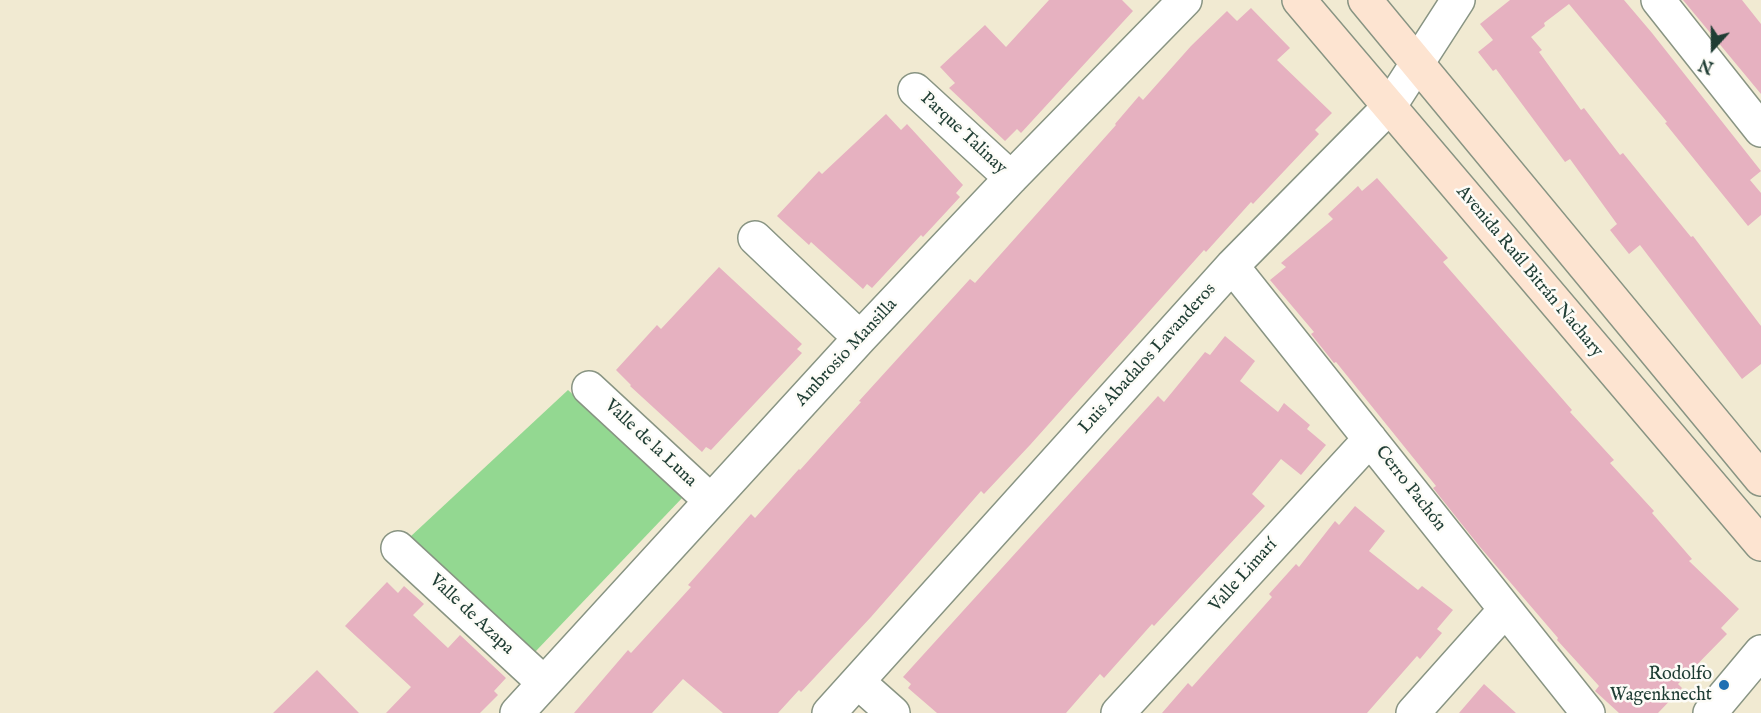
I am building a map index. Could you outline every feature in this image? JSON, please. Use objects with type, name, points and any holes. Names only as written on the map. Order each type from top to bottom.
[{"type":"main road","name":"Avenida Raúl Bitrán Nachary","points":[[1299,0],[1761,544]]},
{"type":"main road","points":[[1365,0],[1761,479]]},
{"type":"street","name":"Ambrosio Mansilla","points":[[517,713],[860,338],[1011,178],[1185,0]]},
{"type":"street","name":"Luis Abadalos Lavanderos","points":[[829,713],[1232,266],[1389,107],[1458,0]]},
{"type":"street","points":[[1658,0],[1761,130]]},
{"type":"street","name":"Parque Talinay","points":[[915,90],[1011,178]]},
{"type":"street","points":[[755,238],[860,338]]},
{"type":"street","name":"Cerro Pachón","points":[[1232,266],[1588,713]]},
{"type":"street","name":"Valle de la Luna","points":[[589,388],[711,501]]},
{"type":"street","name":"Valle Limarí","points":[[1118,713],[1370,439]]},
{"type":"street","name":"Valle de Azapa","points":[[398,548],[544,683]]},
{"type":"street","points":[[1413,713],[1505,610]]},
{"type":"street","points":[[1710,713],[1761,652]]},
{"type":"street","points":[[858,682],[893,713]]},
{"type":"green space","points":[[568,390],[684,496],[535,652],[410,537]]},
{"type":"building","points":[[1049,0],[1122,0],[1133,11],[1021,133],[1017,129],[1005,141],[949,88],[955,83],[940,67],[985,25],[1006,47]]},
{"type":"building","points":[[1510,0],[1624,0],[1761,171],[1750,180],[1761,193],[1761,215],[1748,226],[1665,123],[1667,122],[1569,4],[1544,23],[1545,26],[1531,37],[1542,50],[1539,52],[1581,110],[1584,108],[1620,155],[1623,153],[1691,237],[1693,236],[1761,326],[1761,364],[1742,379],[1640,245],[1629,254],[1610,230],[1617,224],[1570,159],[1565,162],[1496,69],[1493,71],[1478,52],[1493,40],[1480,24]]},
{"type":"building","points":[[1683,0],[1742,0],[1761,24],[1761,94]]},
{"type":"building","points":[[1251,8],[1290,48],[1277,60],[1332,113],[1315,130],[1319,134],[1253,204],[1251,202],[1206,252],[1204,250],[1030,445],[984,494],[981,491],[871,617],[801,692],[799,690],[778,713],[723,713],[683,679],[652,713],[574,713],[628,650],[631,653],[691,587],[688,585],[751,514],[755,518],[800,470],[861,402],[859,401],[970,279],[975,283],[1116,125],[1139,96],[1143,100],[1191,46],[1227,11],[1237,21]]},
{"type":"building","points":[[886,114],[901,130],[907,124],[963,185],[956,193],[960,197],[923,237],[921,235],[872,288],[867,284],[863,289],[811,242],[809,245],[777,216],[819,171],[822,174]]},
{"type":"building","points":[[1377,178],[1448,258],[1443,262],[1572,410],[1570,412],[1614,460],[1610,463],[1654,511],[1652,513],[1692,559],[1689,561],[1739,609],[1721,628],[1727,634],[1678,684],[1682,688],[1658,713],[1619,713],[1595,691],[1599,686],[1557,640],[1558,638],[1480,547],[1433,488],[1436,486],[1336,362],[1334,363],[1311,334],[1314,332],[1270,280],[1286,267],[1281,263],[1333,219],[1328,214],[1358,186],[1362,191]]},
{"type":"building","points":[[719,267],[802,344],[797,349],[802,353],[711,450],[706,447],[702,452],[630,386],[616,370],[657,325],[661,329]]},
{"type":"building","points":[[1225,336],[1255,361],[1240,381],[1278,412],[1284,403],[1310,425],[1307,429],[1326,445],[1301,475],[1281,459],[1252,494],[1265,506],[1154,626],[1152,624],[1104,678],[1100,674],[1066,713],[937,713],[908,688],[911,684],[903,677],[1158,396],[1164,402],[1205,352],[1210,355]]},
{"type":"building","points":[[1355,506],[1385,531],[1369,551],[1418,590],[1422,586],[1453,610],[1437,629],[1442,633],[1420,659],[1417,656],[1367,713],[1162,713],[1188,683],[1192,687],[1272,597],[1269,594],[1296,564],[1299,567],[1335,521],[1339,525]]},
{"type":"building","points":[[387,582],[398,593],[404,586],[424,604],[413,615],[448,648],[460,635],[506,678],[494,691],[498,695],[480,713],[386,713],[411,687],[345,626]]},
{"type":"building","points":[[317,670],[359,713],[273,713]]},
{"type":"building","points":[[1484,684],[1516,713],[1459,713]]},
{"type":"place","name":"Rodolfo Wagenknecht","points":[[1724,685]]}]
